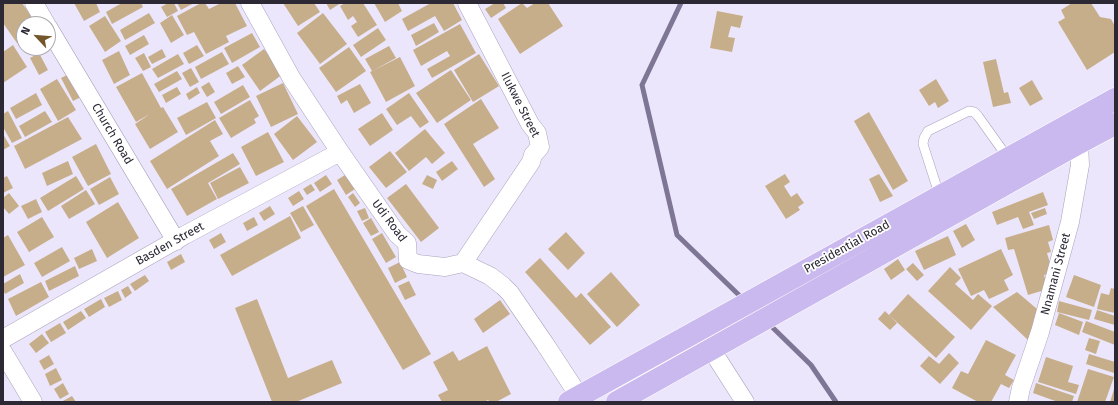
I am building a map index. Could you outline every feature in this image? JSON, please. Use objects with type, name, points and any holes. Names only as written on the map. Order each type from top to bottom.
[{"type":"main road","name":"Presidential Road","points":[[617,402],[798,300],[945,206],[1008,158],[1115,99]]},
{"type":"main road","points":[[1095,110],[1110,127]]},
{"type":"main road","name":"Presidential Road","points":[[577,400],[787,280],[1110,127]]},
{"type":"main road","points":[[787,280],[798,300]]},
{"type":"street","points":[[34,3],[41,16]]},
{"type":"street","name":"Udi Road","points":[[250,3],[292,79],[340,152],[397,234],[407,243],[408,260],[418,264],[445,267],[463,263]]},
{"type":"street","name":"Ilukwe Street","points":[[463,263],[531,162],[533,155],[540,147],[537,133],[530,124],[467,3]]},
{"type":"street","name":"Church Road","points":[[56,40],[176,241]]},
{"type":"street","name":"Nnamani Street","points":[[1018,402],[1021,388],[1040,332],[1070,222],[1080,165],[1079,143]]},
{"type":"street","name":"Basden Street","points":[[3,339],[176,241],[340,152]]},
{"type":"street","points":[[463,263],[490,276],[510,293],[577,400]]},
{"type":"street","points":[[712,349],[745,402]]},
{"type":"street","points":[[3,352],[32,402]]},
{"type":"lane","points":[[945,206],[923,144],[924,138],[928,131],[969,111],[974,112],[1008,158]]},
{"type":"building","points":[[3,3],[22,3],[31,16],[16,16],[16,42],[3,23]]},
{"type":"building","points":[[74,3],[96,3],[100,12],[84,21]]},
{"type":"building","points":[[122,3],[141,3],[143,7],[112,24],[106,12]]},
{"type":"building","points":[[168,3],[174,3],[178,11],[167,17],[161,7]]},
{"type":"building","points":[[177,3],[194,3],[181,10]]},
{"type":"building","points":[[201,3],[205,3],[209,9],[221,3],[235,3],[247,26],[226,36],[229,42],[206,54],[194,32],[187,35],[177,16]]},
{"type":"building","points":[[283,3],[314,3],[320,12],[298,26]]},
{"type":"building","points":[[326,3],[341,3],[330,10]]},
{"type":"building","points":[[345,3],[363,3],[377,25],[358,37],[351,26],[357,22],[353,16],[348,20],[340,6]]},
{"type":"building","points":[[374,3],[398,3],[402,11],[385,22]]},
{"type":"building","points":[[431,3],[453,3],[462,20],[444,31],[435,16],[408,31],[402,19]]},
{"type":"building","points":[[495,3],[503,3],[506,8],[491,18],[485,9]]},
{"type":"building","points":[[522,3],[527,8],[535,3],[548,3],[563,26],[520,54],[498,19]]},
{"type":"building","points":[[1072,3],[1091,3],[1100,17],[1111,19],[1115,26],[1115,52],[1087,70],[1058,22],[1065,18],[1061,10]]},
{"type":"building","points":[[717,11],[743,16],[740,28],[731,26],[728,37],[735,38],[732,52],[710,48]]},
{"type":"building","points":[[149,13],[155,23],[125,40],[120,30]]},
{"type":"building","points":[[323,13],[347,44],[320,64],[297,33]]},
{"type":"building","points":[[172,15],[184,35],[171,43],[160,23]]},
{"type":"building","points":[[105,16],[121,41],[105,52],[89,26]]},
{"type":"building","points":[[434,23],[439,32],[416,46],[411,35]]},
{"type":"building","points":[[460,24],[476,53],[432,78],[427,69],[450,56],[447,51],[421,66],[413,50]]},
{"type":"building","points":[[378,28],[386,40],[361,57],[353,45]]},
{"type":"building","points":[[252,33],[260,47],[232,63],[224,48]]},
{"type":"building","points":[[144,35],[149,44],[130,55],[125,46]]},
{"type":"building","points":[[13,45],[16,50],[16,56],[20,56],[27,67],[3,83],[3,52]]},
{"type":"building","points":[[197,45],[204,56],[189,64],[183,53]]},
{"type":"building","points":[[389,46],[396,58],[372,71],[365,59]]},
{"type":"building","points":[[349,47],[366,71],[336,92],[319,68]]},
{"type":"building","points":[[162,49],[166,57],[152,64],[148,57]]},
{"type":"building","points":[[264,49],[283,74],[260,91],[242,65]]},
{"type":"building","points":[[119,51],[130,75],[114,84],[102,60]]},
{"type":"building","points":[[222,52],[229,64],[201,79],[195,67]]},
{"type":"building","points":[[144,53],[151,67],[143,71],[135,58]]},
{"type":"building","points":[[178,54],[184,64],[158,78],[152,69]]},
{"type":"building","points":[[479,54],[499,86],[473,102],[454,70]]},
{"type":"building","points":[[34,56],[41,56],[48,70],[39,75],[30,58]]},
{"type":"building","points":[[400,57],[415,86],[386,102],[370,72]]},
{"type":"building","points":[[996,59],[1004,93],[1008,92],[1011,103],[993,107],[983,62]]},
{"type":"building","points":[[238,66],[245,77],[232,84],[226,73]]},
{"type":"building","points":[[191,68],[199,82],[190,87],[182,73]]},
{"type":"building","points":[[451,70],[471,100],[437,123],[416,93]]},
{"type":"building","points":[[177,71],[182,79],[159,92],[154,84]]},
{"type":"building","points":[[73,72],[85,95],[73,101],[61,78]]},
{"type":"building","points":[[142,73],[161,108],[163,107],[178,132],[150,149],[135,124],[150,114],[136,122],[116,87]]},
{"type":"building","points":[[57,79],[76,110],[58,121],[40,89]]},
{"type":"building","points":[[936,79],[949,101],[938,108],[935,102],[929,106],[919,90]]},
{"type":"building","points":[[1032,80],[1043,99],[1030,106],[1019,88]]},
{"type":"building","points":[[209,82],[215,92],[207,97],[201,87]]},
{"type":"building","points":[[283,83],[298,114],[271,127],[256,96]]},
{"type":"building","points":[[360,84],[371,103],[354,113],[347,100],[341,104],[337,96]]},
{"type":"building","points":[[243,85],[250,97],[221,114],[214,102]]},
{"type":"building","points":[[177,87],[181,94],[166,103],[162,95]]},
{"type":"building","points":[[197,87],[200,93],[189,100],[186,94]]},
{"type":"building","points":[[36,93],[42,105],[16,119],[10,108]]},
{"type":"building","points":[[409,93],[429,122],[420,128],[411,116],[397,125],[386,109]]},
{"type":"building","points":[[481,99],[499,128],[473,144],[495,179],[484,187],[444,124]]},
{"type":"building","points":[[250,100],[259,116],[254,119],[256,123],[231,138],[219,118]]},
{"type":"building","points":[[207,102],[216,118],[186,135],[177,118]]},
{"type":"building","points":[[8,111],[22,138],[12,143],[3,127],[3,114]]},
{"type":"building","points":[[45,111],[52,122],[25,137],[19,126]]},
{"type":"building","points":[[869,112],[908,181],[893,190],[854,121]]},
{"type":"building","points":[[382,113],[393,130],[370,146],[358,129]]},
{"type":"building","points":[[297,116],[317,142],[293,160],[274,134]]},
{"type":"building","points":[[68,117],[82,139],[25,169],[14,146]]},
{"type":"building","points":[[215,120],[223,134],[210,141],[219,156],[167,189],[150,161]]},
{"type":"building","points":[[425,129],[445,153],[432,164],[426,157],[409,171],[395,153]]},
{"type":"building","points":[[268,132],[284,162],[256,176],[241,147]]},
{"type":"building","points":[[3,134],[10,146],[3,150]]},
{"type":"building","points":[[96,144],[111,174],[88,186],[72,157]]},
{"type":"building","points":[[390,151],[407,172],[386,188],[369,167]]},
{"type":"building","points":[[233,153],[240,164],[208,183],[217,199],[187,216],[171,189]]},
{"type":"building","points":[[68,161],[73,174],[47,186],[42,173]]},
{"type":"building","points":[[452,161],[458,169],[442,181],[436,172]]},
{"type":"building","points":[[240,167],[249,183],[218,199],[210,183]]},
{"type":"building","points":[[785,174],[790,182],[784,186],[791,197],[797,193],[804,203],[798,207],[800,210],[786,219],[765,186]]},
{"type":"building","points":[[879,174],[893,196],[880,202],[869,179]]},
{"type":"building","points":[[326,175],[332,184],[320,192],[314,183]]},
{"type":"building","points":[[345,175],[355,189],[346,195],[337,180]]},
{"type":"building","points":[[427,175],[437,180],[433,189],[422,184]]},
{"type":"building","points":[[7,176],[13,188],[3,193],[3,178]]},
{"type":"building","points":[[76,176],[84,189],[48,211],[40,198]]},
{"type":"building","points":[[110,177],[119,194],[99,205],[90,189]]},
{"type":"building","points":[[311,184],[315,190],[307,195],[303,189]]},
{"type":"building","points":[[406,184],[439,228],[421,242],[387,198]]},
{"type":"building","points":[[334,189],[431,354],[403,370],[306,206]]},
{"type":"building","points":[[86,190],[95,204],[69,219],[61,206]]},
{"type":"building","points":[[299,191],[304,199],[293,206],[288,198]]},
{"type":"building","points":[[1043,192],[1048,205],[1029,212],[1034,225],[1023,229],[1018,217],[997,225],[992,212]]},
{"type":"building","points":[[9,193],[19,206],[9,214],[3,207],[3,198]]},
{"type":"building","points":[[353,193],[360,203],[355,207],[348,197]]},
{"type":"building","points":[[36,199],[42,212],[28,219],[21,206]]},
{"type":"building","points":[[118,202],[139,238],[107,258],[86,222]]},
{"type":"building","points":[[270,206],[275,214],[264,221],[259,213]]},
{"type":"building","points":[[303,206],[314,225],[301,232],[290,213]]},
{"type":"building","points":[[365,208],[369,218],[362,221],[357,211]]},
{"type":"building","points":[[1045,208],[1047,214],[1034,219],[1031,213]]},
{"type":"building","points":[[290,216],[301,238],[232,276],[220,255]]},
{"type":"building","points":[[42,217],[54,237],[29,252],[17,232]]},
{"type":"building","points":[[254,217],[258,225],[247,231],[243,223]]},
{"type":"building","points":[[371,218],[379,232],[371,236],[363,223]]},
{"type":"building","points":[[966,224],[975,240],[962,248],[953,231]]},
{"type":"building","points":[[1049,225],[1053,240],[1048,242],[1051,252],[1047,253],[1053,273],[1044,275],[1048,289],[1028,295],[1014,249],[1008,250],[1005,238]]},
{"type":"building","points":[[566,232],[585,253],[568,270],[548,249]]},
{"type":"building","points":[[221,233],[226,242],[214,249],[209,240]]},
{"type":"building","points":[[382,233],[396,257],[386,263],[372,239]]},
{"type":"building","points":[[8,235],[25,265],[3,277],[3,238]]},
{"type":"building","points":[[948,236],[956,255],[924,270],[915,251]]},
{"type":"building","points":[[62,247],[70,261],[42,277],[34,263]]},
{"type":"building","points":[[92,249],[97,261],[79,269],[74,258]]},
{"type":"building","points":[[1001,249],[1013,275],[1004,280],[1009,290],[989,299],[984,290],[971,296],[958,269]]},
{"type":"building","points":[[181,254],[185,262],[171,270],[167,262]]},
{"type":"building","points":[[540,258],[576,298],[581,293],[611,327],[590,345],[525,272]]},
{"type":"building","points":[[898,259],[905,270],[891,280],[884,269]]},
{"type":"building","points":[[400,262],[407,277],[395,283],[388,268]]},
{"type":"building","points":[[913,263],[924,275],[917,281],[906,269]]},
{"type":"building","points":[[75,266],[79,276],[49,291],[45,281]]},
{"type":"building","points":[[950,267],[961,278],[955,284],[973,300],[978,294],[992,306],[971,330],[928,291]]},
{"type":"building","points":[[611,272],[640,305],[617,327],[587,294]]},
{"type":"building","points":[[20,274],[24,283],[5,294],[3,284]]},
{"type":"building","points":[[145,275],[149,281],[135,291],[130,284]]},
{"type":"building","points":[[1074,275],[1101,285],[1094,307],[1066,297]]},
{"type":"building","points":[[409,281],[416,295],[405,300],[398,286]]},
{"type":"building","points":[[41,282],[49,297],[16,316],[8,299]]},
{"type":"building","points":[[128,286],[132,293],[125,298],[121,290]]},
{"type":"building","points":[[1111,288],[1115,289],[1115,313],[1097,309],[1101,293],[1109,295]]},
{"type":"building","points":[[118,291],[122,300],[109,307],[104,298]]},
{"type":"building","points":[[1017,292],[1043,314],[1029,341],[993,307]]},
{"type":"building","points":[[908,294],[955,337],[936,358],[889,315]]},
{"type":"building","points":[[101,299],[105,307],[89,317],[84,309]]},
{"type":"building","points":[[257,299],[288,378],[332,360],[342,383],[296,402],[272,402],[235,308]]},
{"type":"building","points":[[500,300],[510,314],[483,333],[474,319]]},
{"type":"building","points":[[1059,301],[1092,310],[1089,320],[1057,312]]},
{"type":"building","points":[[1097,310],[1115,316],[1115,325],[1094,319]]},
{"type":"building","points":[[81,311],[86,318],[68,330],[63,322]]},
{"type":"building","points":[[885,311],[897,323],[890,330],[878,319]]},
{"type":"building","points":[[1059,313],[1083,322],[1079,335],[1055,325]]},
{"type":"building","points":[[1086,321],[1115,332],[1115,345],[1082,332]]},
{"type":"building","points":[[60,323],[66,333],[51,342],[45,332]]},
{"type":"building","points":[[42,334],[49,343],[36,353],[29,344]]},
{"type":"building","points":[[1089,338],[1100,341],[1096,354],[1085,350]]},
{"type":"building","points":[[986,340],[1016,355],[1005,375],[1014,380],[1009,388],[1001,384],[991,402],[978,402],[952,388],[961,371],[968,374]]},
{"type":"building","points":[[487,346],[511,394],[496,402],[490,402],[488,400],[484,402],[442,402],[438,395],[448,390],[433,362],[453,351],[459,361]]},
{"type":"building","points":[[949,353],[959,363],[940,384],[920,366],[929,356],[939,364]]},
{"type":"building","points":[[1089,354],[1115,362],[1114,373],[1086,364]]},
{"type":"building","points":[[49,355],[54,364],[44,370],[39,361]]},
{"type":"building","points":[[1046,357],[1073,366],[1068,382],[1079,385],[1076,394],[1038,382]]},
{"type":"building","points":[[56,368],[62,380],[50,386],[45,374]]},
{"type":"building","points":[[1088,369],[1114,377],[1105,402],[1077,402]]},
{"type":"building","points":[[63,383],[69,394],[60,399],[54,389]]},
{"type":"building","points":[[1036,383],[1074,396],[1072,402],[1058,402],[1033,393]]},
{"type":"building","points":[[1115,386],[1115,402],[1110,402]]},
{"type":"building","points":[[72,396],[76,402],[61,402]]},
{"type":"waterway","points":[[681,3],[642,85],[677,235],[743,299]]},
{"type":"waterway","points":[[768,323],[811,365],[836,402]]}]
